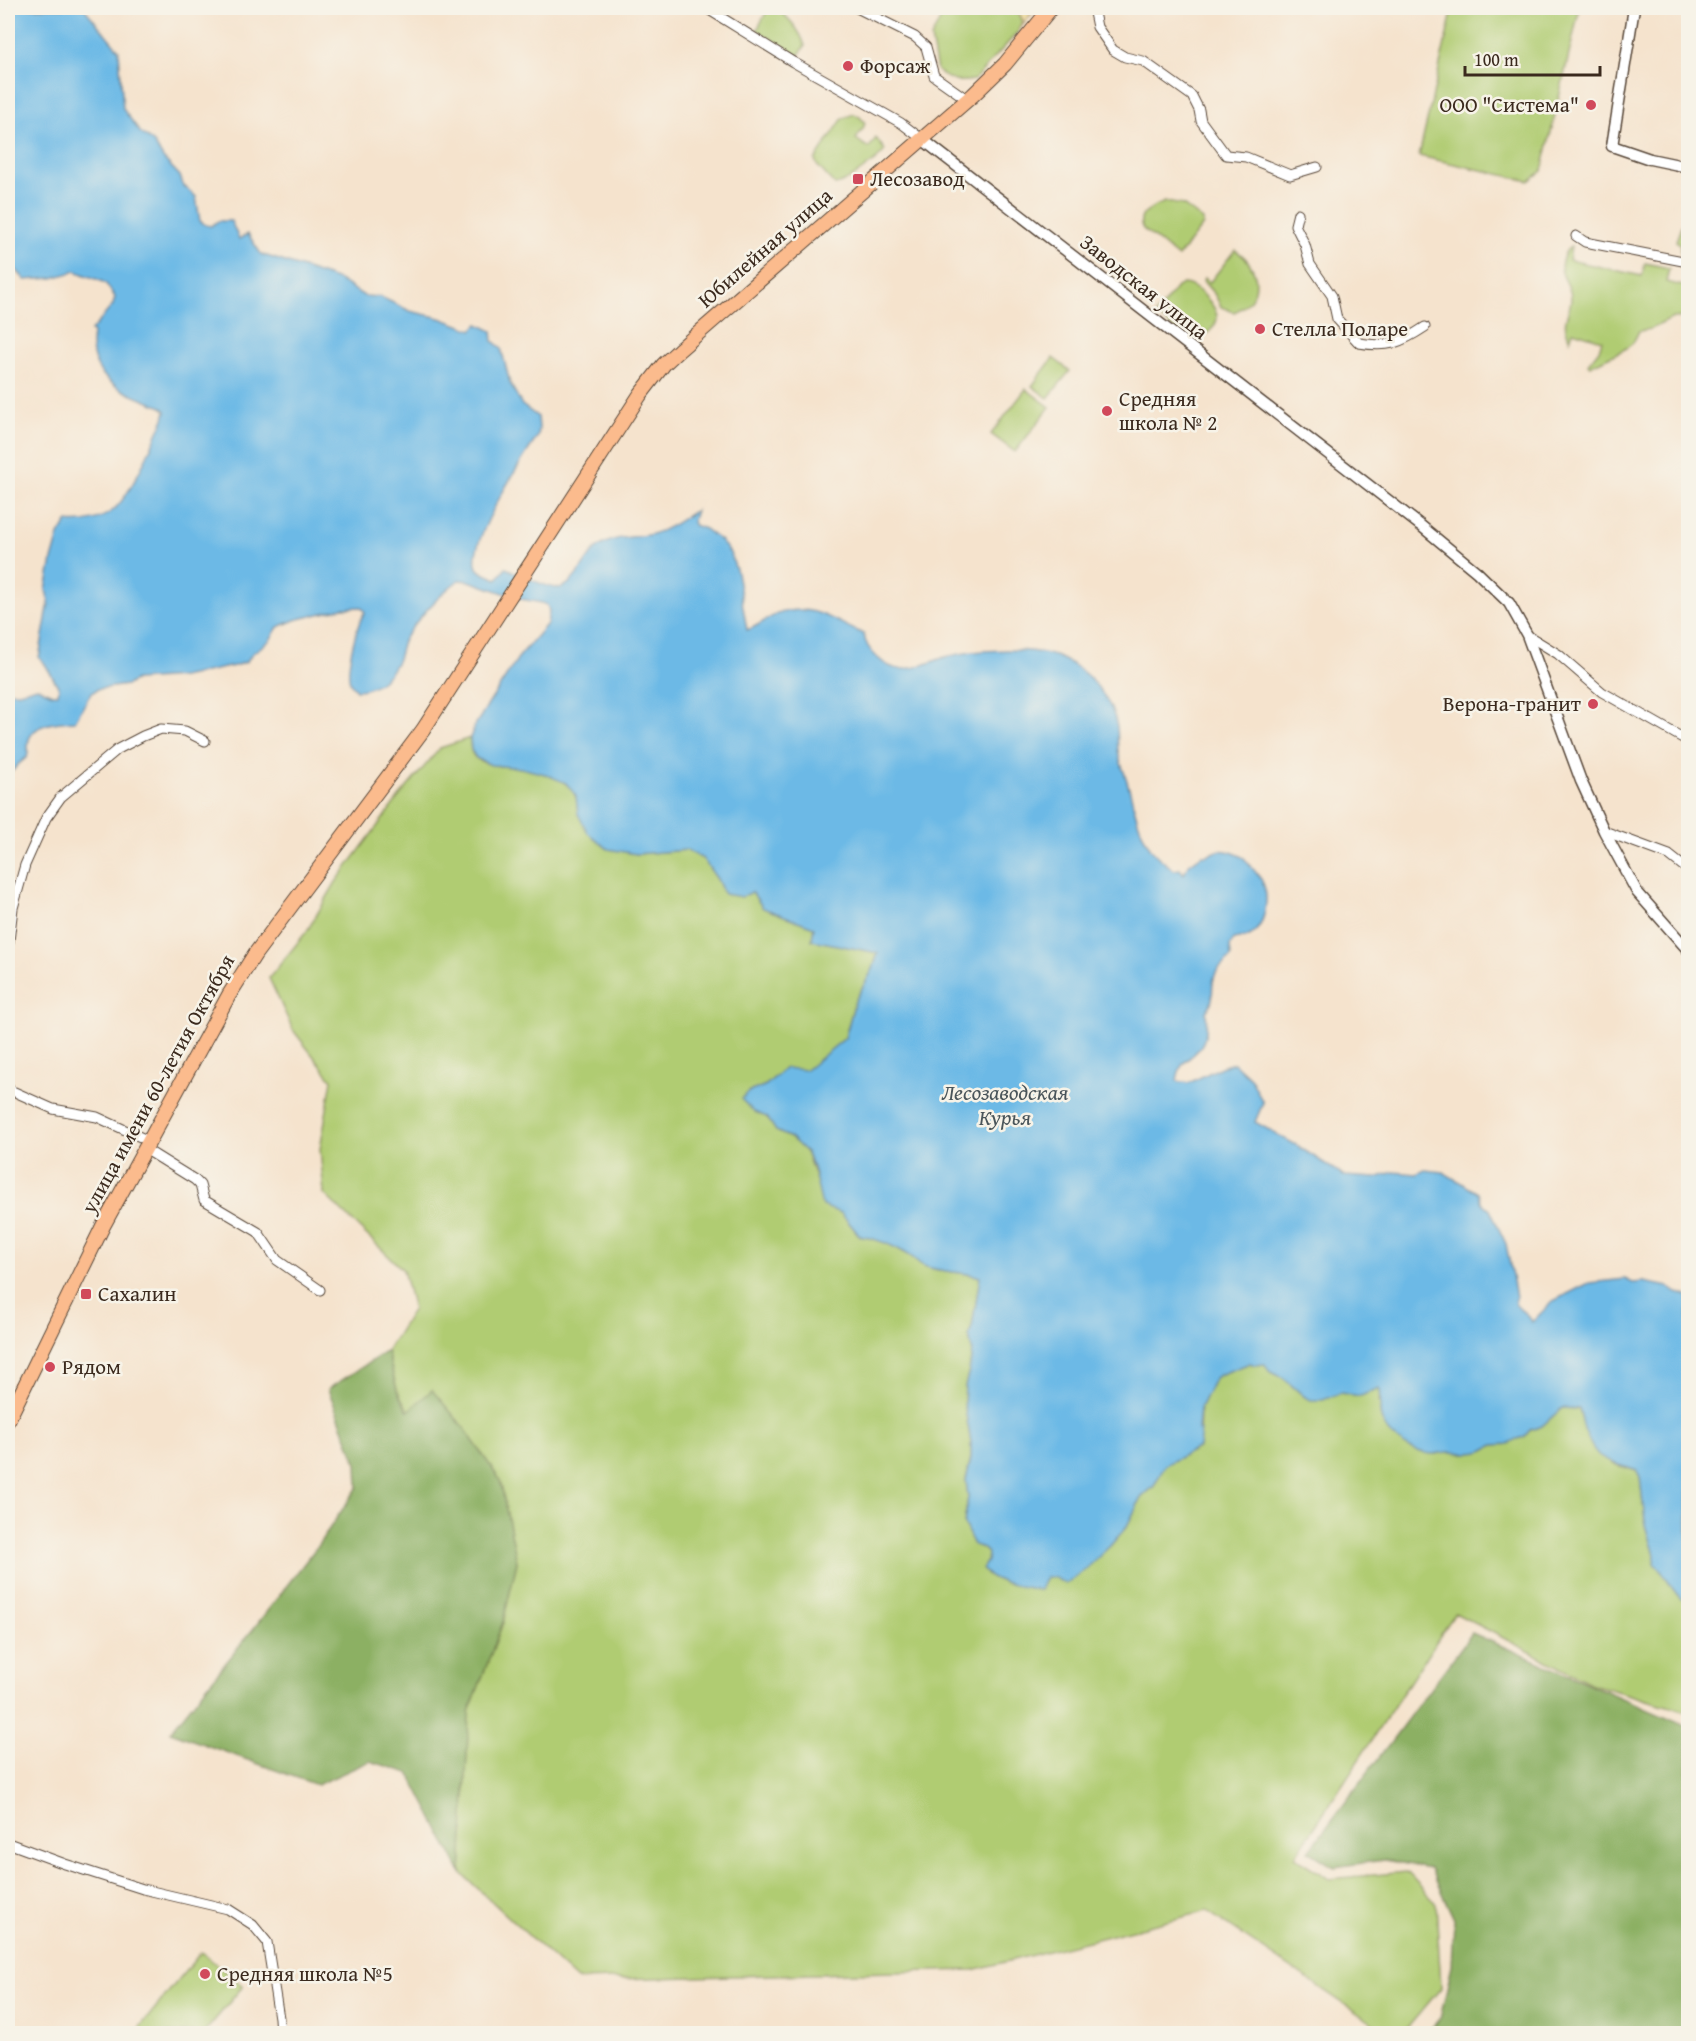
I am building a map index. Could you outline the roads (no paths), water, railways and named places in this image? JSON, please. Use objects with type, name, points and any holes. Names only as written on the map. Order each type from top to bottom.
[{"type":"main road","name":"Юбилейная улица","points":[[502,611],[615,433],[664,364],[968,100],[1005,64],[1051,8]]},
{"type":"main road","name":"улица имени 60-летия Октября","points":[[8,1420],[103,1226],[215,1018],[255,954],[423,730],[502,611]]},
{"type":"street","name":"Заводская улица","points":[[706,8],[793,62],[902,123],[1452,550],[1503,596],[1527,635],[1581,781],[1604,831],[1637,892],[1689,950]]},
{"type":"street","points":[[857,8],[915,37],[926,47],[934,75],[968,100]]},
{"type":"street","points":[[1093,8],[1097,27],[1113,50],[1125,57],[1143,62],[1192,96],[1199,110],[1201,121],[1226,155],[1246,157],[1290,174],[1317,167]]},
{"type":"street","points":[[1634,8],[1612,146],[1650,159],[1689,167]]},
{"type":"street","points":[[1298,213],[1295,225],[1305,245],[1310,264],[1332,296],[1337,320],[1359,343],[1391,345],[1405,340],[1425,327]]},
{"type":"street","points":[[1576,236],[1585,242],[1689,262]]},
{"type":"street","points":[[1527,635],[1558,654],[1602,692],[1689,741]]},
{"type":"street","points":[[8,949],[13,908],[25,865],[46,818],[61,797],[118,750],[142,736],[161,729],[185,731],[206,741]]},
{"type":"street","points":[[1604,831],[1669,855],[1689,870]]},
{"type":"street","points":[[8,1089],[53,1109],[97,1117],[147,1145],[195,1180],[200,1185],[204,1200],[258,1232],[277,1260],[320,1290]]},
{"type":"street","points":[[8,1843],[65,1864],[143,1888],[228,1909],[253,1925],[267,1942],[280,2034]]},
{"type":"water","name":"Лесозаводская Курья","points":[[8,8],[84,8],[119,50],[123,109],[140,132],[154,143],[163,158],[180,176],[183,185],[196,197],[200,221],[211,226],[218,221],[231,221],[239,239],[248,234],[261,254],[339,280],[364,296],[381,297],[410,311],[440,318],[472,330],[478,324],[492,331],[493,341],[501,348],[510,383],[522,405],[538,417],[539,428],[538,436],[498,501],[480,540],[476,556],[477,568],[481,572],[497,579],[506,568],[546,586],[563,587],[574,579],[595,550],[602,545],[616,539],[658,532],[696,510],[694,525],[705,529],[721,541],[730,553],[737,572],[747,630],[780,613],[804,610],[825,615],[864,634],[868,646],[877,658],[895,668],[912,668],[957,654],[1004,650],[1050,655],[1072,664],[1090,678],[1104,696],[1114,716],[1120,762],[1139,824],[1153,851],[1174,870],[1180,869],[1184,874],[1188,865],[1202,855],[1218,851],[1232,852],[1244,858],[1260,878],[1266,895],[1265,912],[1258,927],[1247,937],[1234,939],[1230,946],[1231,957],[1216,972],[1211,1002],[1206,1012],[1203,1042],[1183,1064],[1177,1081],[1189,1083],[1234,1063],[1251,1079],[1263,1103],[1255,1122],[1344,1176],[1376,1178],[1393,1172],[1417,1174],[1425,1170],[1443,1172],[1478,1193],[1481,1202],[1490,1210],[1506,1244],[1516,1297],[1515,1304],[1532,1322],[1553,1301],[1589,1283],[1625,1279],[1633,1283],[1644,1282],[1668,1287],[1688,1296],[1688,1602],[1680,1598],[1660,1568],[1654,1564],[1655,1555],[1645,1521],[1640,1477],[1637,1471],[1611,1463],[1600,1456],[1585,1432],[1579,1409],[1562,1408],[1542,1426],[1530,1430],[1524,1437],[1508,1444],[1494,1445],[1474,1453],[1432,1454],[1417,1451],[1403,1444],[1391,1434],[1381,1418],[1379,1388],[1361,1396],[1340,1393],[1323,1400],[1311,1400],[1282,1377],[1269,1371],[1265,1364],[1250,1363],[1214,1379],[1200,1408],[1199,1447],[1165,1465],[1154,1486],[1141,1498],[1127,1526],[1085,1570],[1065,1584],[1054,1577],[1046,1577],[1040,1590],[1008,1584],[987,1574],[982,1569],[987,1561],[988,1553],[983,1548],[974,1545],[964,1524],[968,1497],[966,1480],[971,1458],[971,1442],[964,1403],[965,1387],[972,1350],[969,1335],[980,1277],[924,1266],[891,1245],[860,1236],[841,1213],[822,1206],[813,1167],[806,1152],[791,1138],[776,1131],[767,1117],[754,1112],[741,1099],[749,1092],[766,1085],[785,1068],[806,1070],[845,1038],[855,1001],[873,969],[878,953],[812,940],[814,927],[763,908],[752,892],[742,897],[724,894],[703,859],[687,850],[636,854],[608,849],[588,833],[578,814],[576,796],[566,783],[545,774],[521,768],[491,765],[476,758],[471,750],[470,738],[475,725],[518,658],[547,624],[549,611],[547,605],[459,580],[436,600],[414,625],[403,641],[397,661],[389,674],[374,686],[356,690],[350,682],[349,667],[355,636],[365,612],[361,607],[343,608],[295,620],[278,627],[270,640],[253,653],[246,662],[182,677],[136,680],[127,685],[98,689],[91,693],[75,721],[48,724],[32,733],[28,742],[27,758],[8,775],[8,692],[19,692],[37,687],[52,694],[58,694],[59,688],[39,658],[49,602],[46,590],[59,535],[67,522],[91,521],[112,511],[119,504],[141,468],[166,411],[111,383],[95,363],[91,331],[113,305],[115,297],[106,284],[76,271],[53,278],[25,280],[13,266],[8,272]]},
{"type":"place","name":"Форсаж","points":[[848,66]]},
{"type":"place","name":"ООО \"Система\"","points":[[1591,105]]},
{"type":"place","name":"Лесозавод","points":[[858,179]]},
{"type":"place","name":"Стелла Поларе","points":[[1260,329]]},
{"type":"place","name":"Средняя школа № 2","points":[[1107,411]]},
{"type":"place","name":"Верона-гранит","points":[[1593,704]]},
{"type":"place","name":"Сахалин","points":[[86,1294]]},
{"type":"place","name":"Рядом","points":[[50,1367]]},
{"type":"place","name":"Средняя школа №5","points":[[205,1974]]}]
